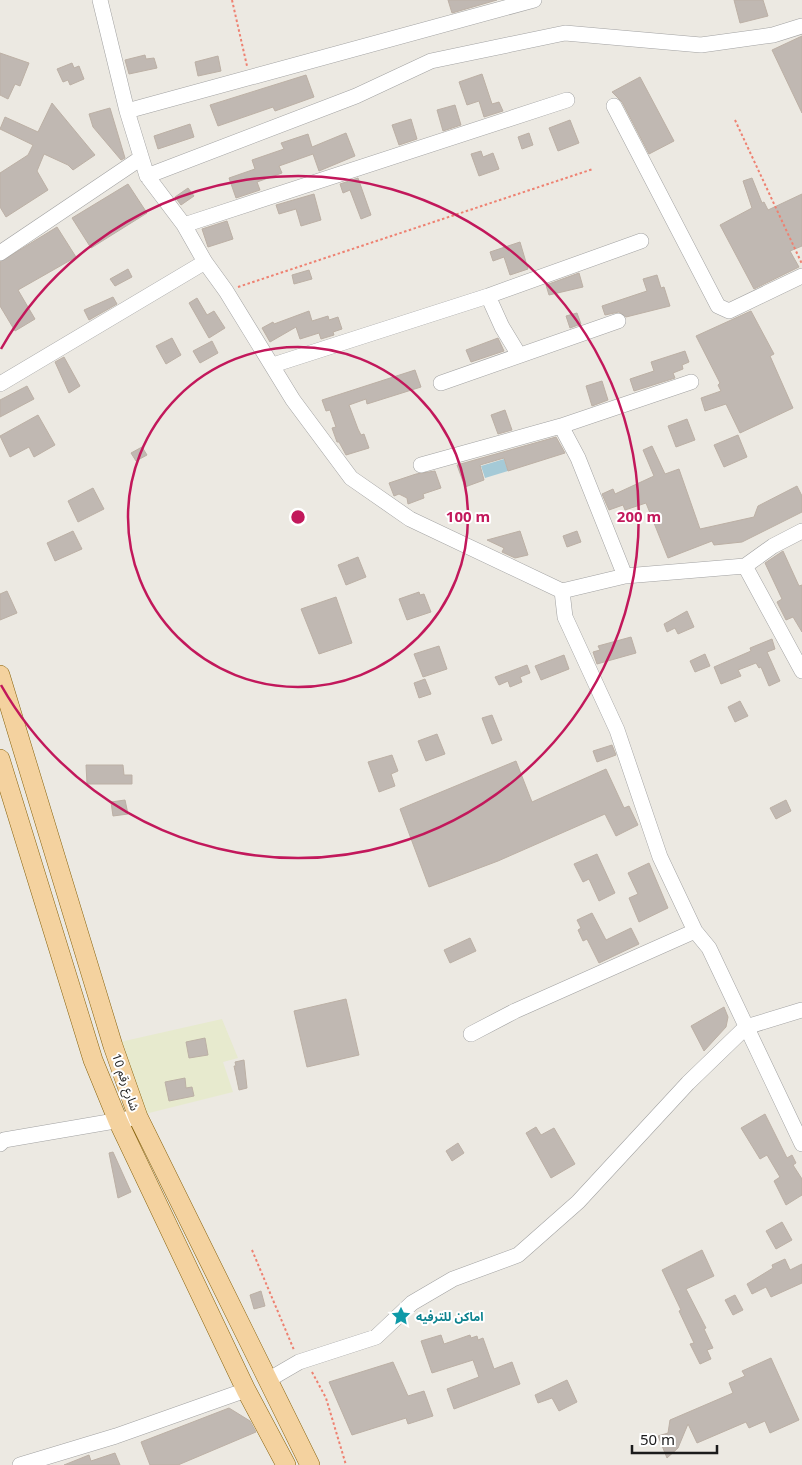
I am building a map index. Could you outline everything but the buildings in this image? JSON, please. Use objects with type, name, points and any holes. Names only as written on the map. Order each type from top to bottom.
[{"type":"main road","name":"شارع رقم 10","points":[[0,676],[113,1046],[138,1117],[310,1465]]},
{"type":"main road","name":"شارع رقم 10","points":[[0,759],[93,1060],[118,1121],[246,1390],[286,1465]]},
{"type":"street","points":[[100,0],[127,111],[148,176],[184,225],[205,262],[226,290],[293,400],[350,478],[410,519],[562,591],[626,576],[745,566],[773,546],[802,531]]},
{"type":"street","points":[[127,111],[534,0]]},
{"type":"street","points":[[148,176],[356,96],[431,61],[566,33],[701,46],[774,35],[802,26]]},
{"type":"street","points":[[184,225],[567,100]]},
{"type":"street","points":[[614,106],[718,306],[729,312],[802,276]]},
{"type":"street","points":[[0,253],[141,158]]},
{"type":"street","points":[[273,365],[488,296],[641,241]]},
{"type":"street","points":[[0,384],[205,262]]},
{"type":"street","points":[[488,296],[502,327],[520,355]]},
{"type":"street","points":[[441,383],[618,321]]},
{"type":"street","points":[[421,465],[561,426],[691,382]]},
{"type":"street","points":[[561,426],[578,458],[626,576]]},
{"type":"street","points":[[745,566],[802,671]]},
{"type":"street","points":[[562,591],[565,617],[617,730],[660,857],[694,931],[710,948],[802,1144]]},
{"type":"street","points":[[471,1034],[515,1011],[694,931]]},
{"type":"street","points":[[268,1380],[299,1362],[376,1337],[412,1303],[428,1293],[453,1279],[518,1255],[578,1202],[688,1083],[746,1027],[802,1010]]},
{"type":"street","points":[[0,1144],[4,1140],[138,1117]]},
{"type":"street","points":[[20,1465],[116,1436],[246,1390]]},
{"type":"path","points":[[232,0],[250,78]]},
{"type":"path","points":[[735,120],[802,264]]},
{"type":"path","points":[[226,290],[593,169]]},
{"type":"green space","points":[[222,1019],[238,1058],[223,1062],[233,1092],[145,1114],[120,1042]]},
{"type":"water","points":[[504,459],[508,471],[485,478],[481,466]]},
{"type":"place","name":"اماكن للترفيه","points":[[401,1316]]}]
